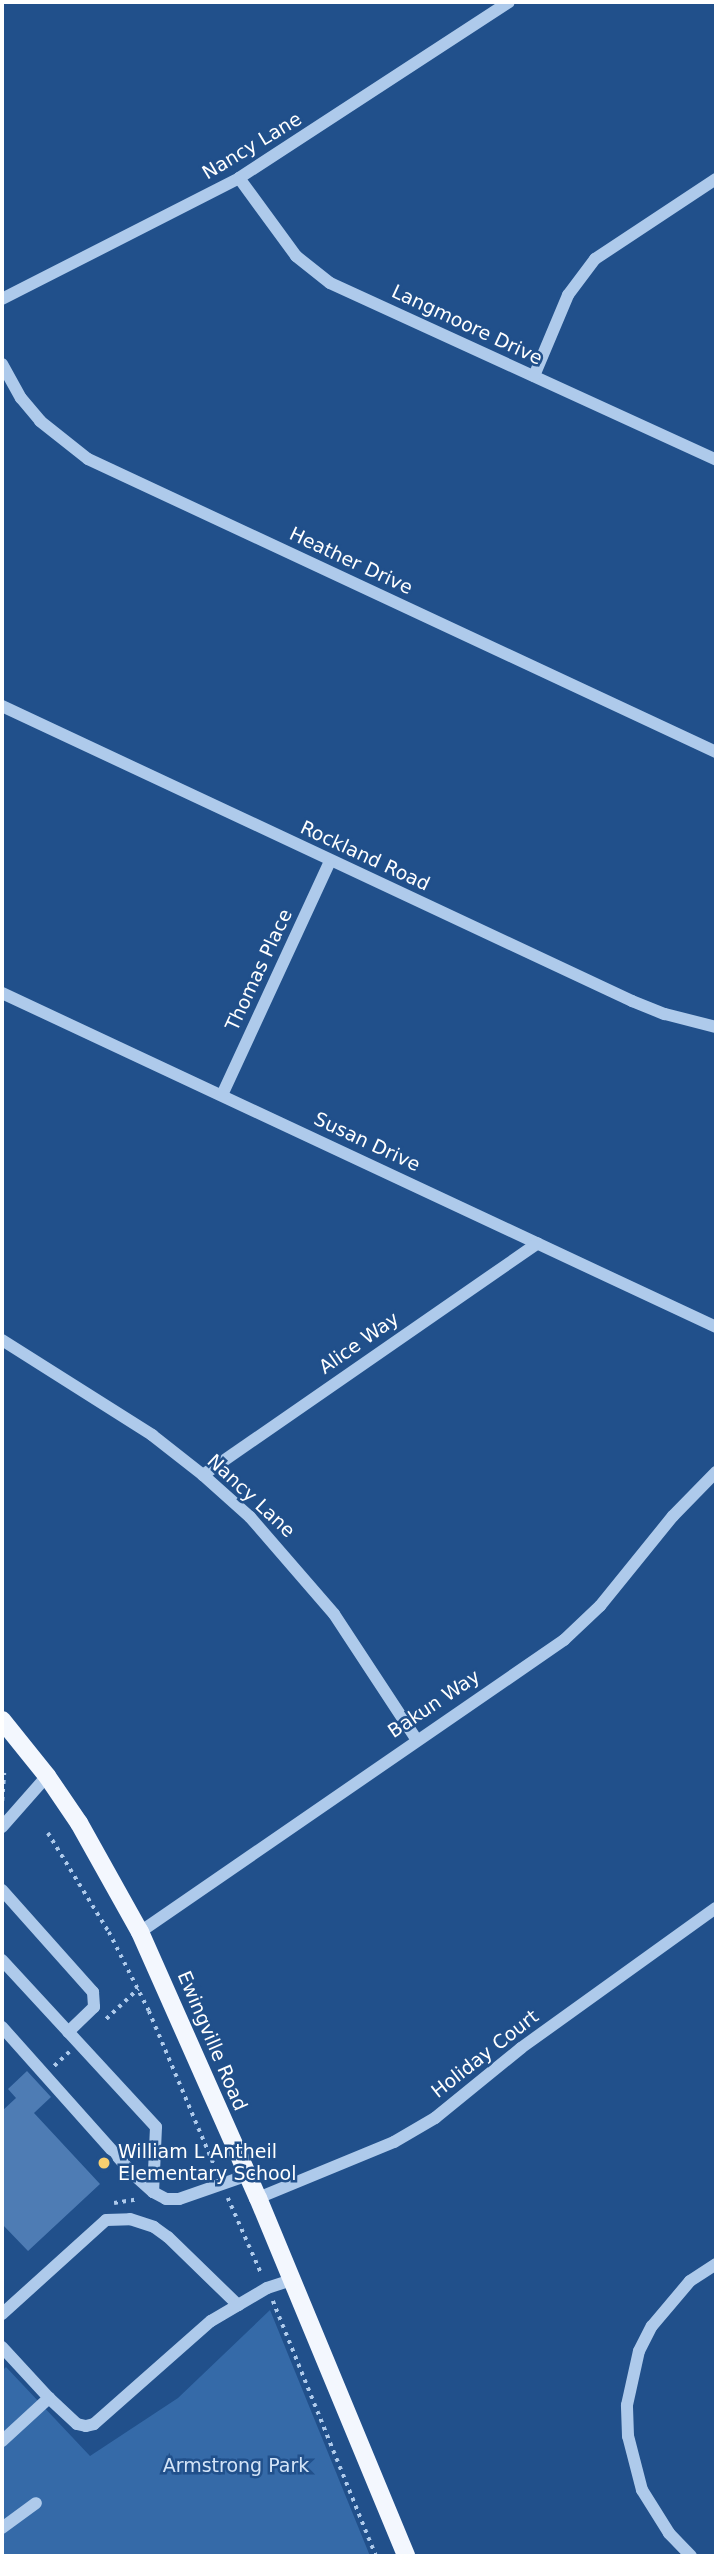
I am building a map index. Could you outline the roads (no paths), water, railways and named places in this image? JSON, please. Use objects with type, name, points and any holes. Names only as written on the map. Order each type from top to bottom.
[{"type":"main road","name":"Ewingville Road","points":[[2,1720],[47,1776],[79,1823],[140,1932],[248,2175],[406,2556]]},
{"type":"street","name":"Nancy Lane","points":[[2,299],[239,178],[286,150],[509,2]]},
{"type":"street","name":"Langmoore Drive","points":[[239,178],[296,256],[330,283],[716,460]]},
{"type":"street","points":[[534,376],[568,295],[595,259],[716,179]]},
{"type":"street","name":"Heather Drive","points":[[2,364],[40,421],[88,459],[716,752]]},
{"type":"street","name":"Rockland Road","points":[[2,706],[632,1001],[665,1014],[716,1027]]},
{"type":"street","name":"Thomas Place","points":[[222,1096],[330,861]]},
{"type":"street","name":"Susan Drive","points":[[2,993],[716,1327]]},
{"type":"street","name":"Alice Way","points":[[203,1475],[538,1243]]},
{"type":"street","name":"Nancy Lane","points":[[2,1340],[152,1435],[203,1475],[258,1526],[326,1605],[416,1739]]},
{"type":"street","name":"Bakun Way","points":[[140,1932],[416,1739],[564,1640],[600,1606],[673,1516],[716,1472]]},
{"type":"street","points":[[2,1827],[47,1776]]},
{"type":"street","points":[[2,1890],[93,1992],[94,2007],[68,2032]]},
{"type":"street","name":"Holiday Court","points":[[258,2199],[394,2142],[435,2118],[521,2048],[716,1908]]},
{"type":"street","points":[[2,1961],[156,2127],[153,2192]]},
{"type":"street","points":[[2,2027],[92,2129],[153,2192],[166,2199],[179,2199],[248,2175]]},
{"type":"street","points":[[2,2314],[106,2220],[130,2218],[154,2227],[168,2237],[238,2305]]},
{"type":"street","points":[[691,2556],[669,2533],[642,2490],[630,2450],[627,2405],[635,2364],[652,2326],[690,2281],[716,2264]]},
{"type":"street","points":[[2,2347],[77,2424],[94,2424],[211,2321],[290,2280]]},
{"type":"street","points":[[2,2441],[49,2398]]},
{"type":"street","points":[[2,2528],[36,2503]]},
{"type":"place","name":"William L Antheil Elementary School","points":[[104,2163]]},
{"type":"park label","name":"Armstrong Park","points":[[236,2466]]}]
